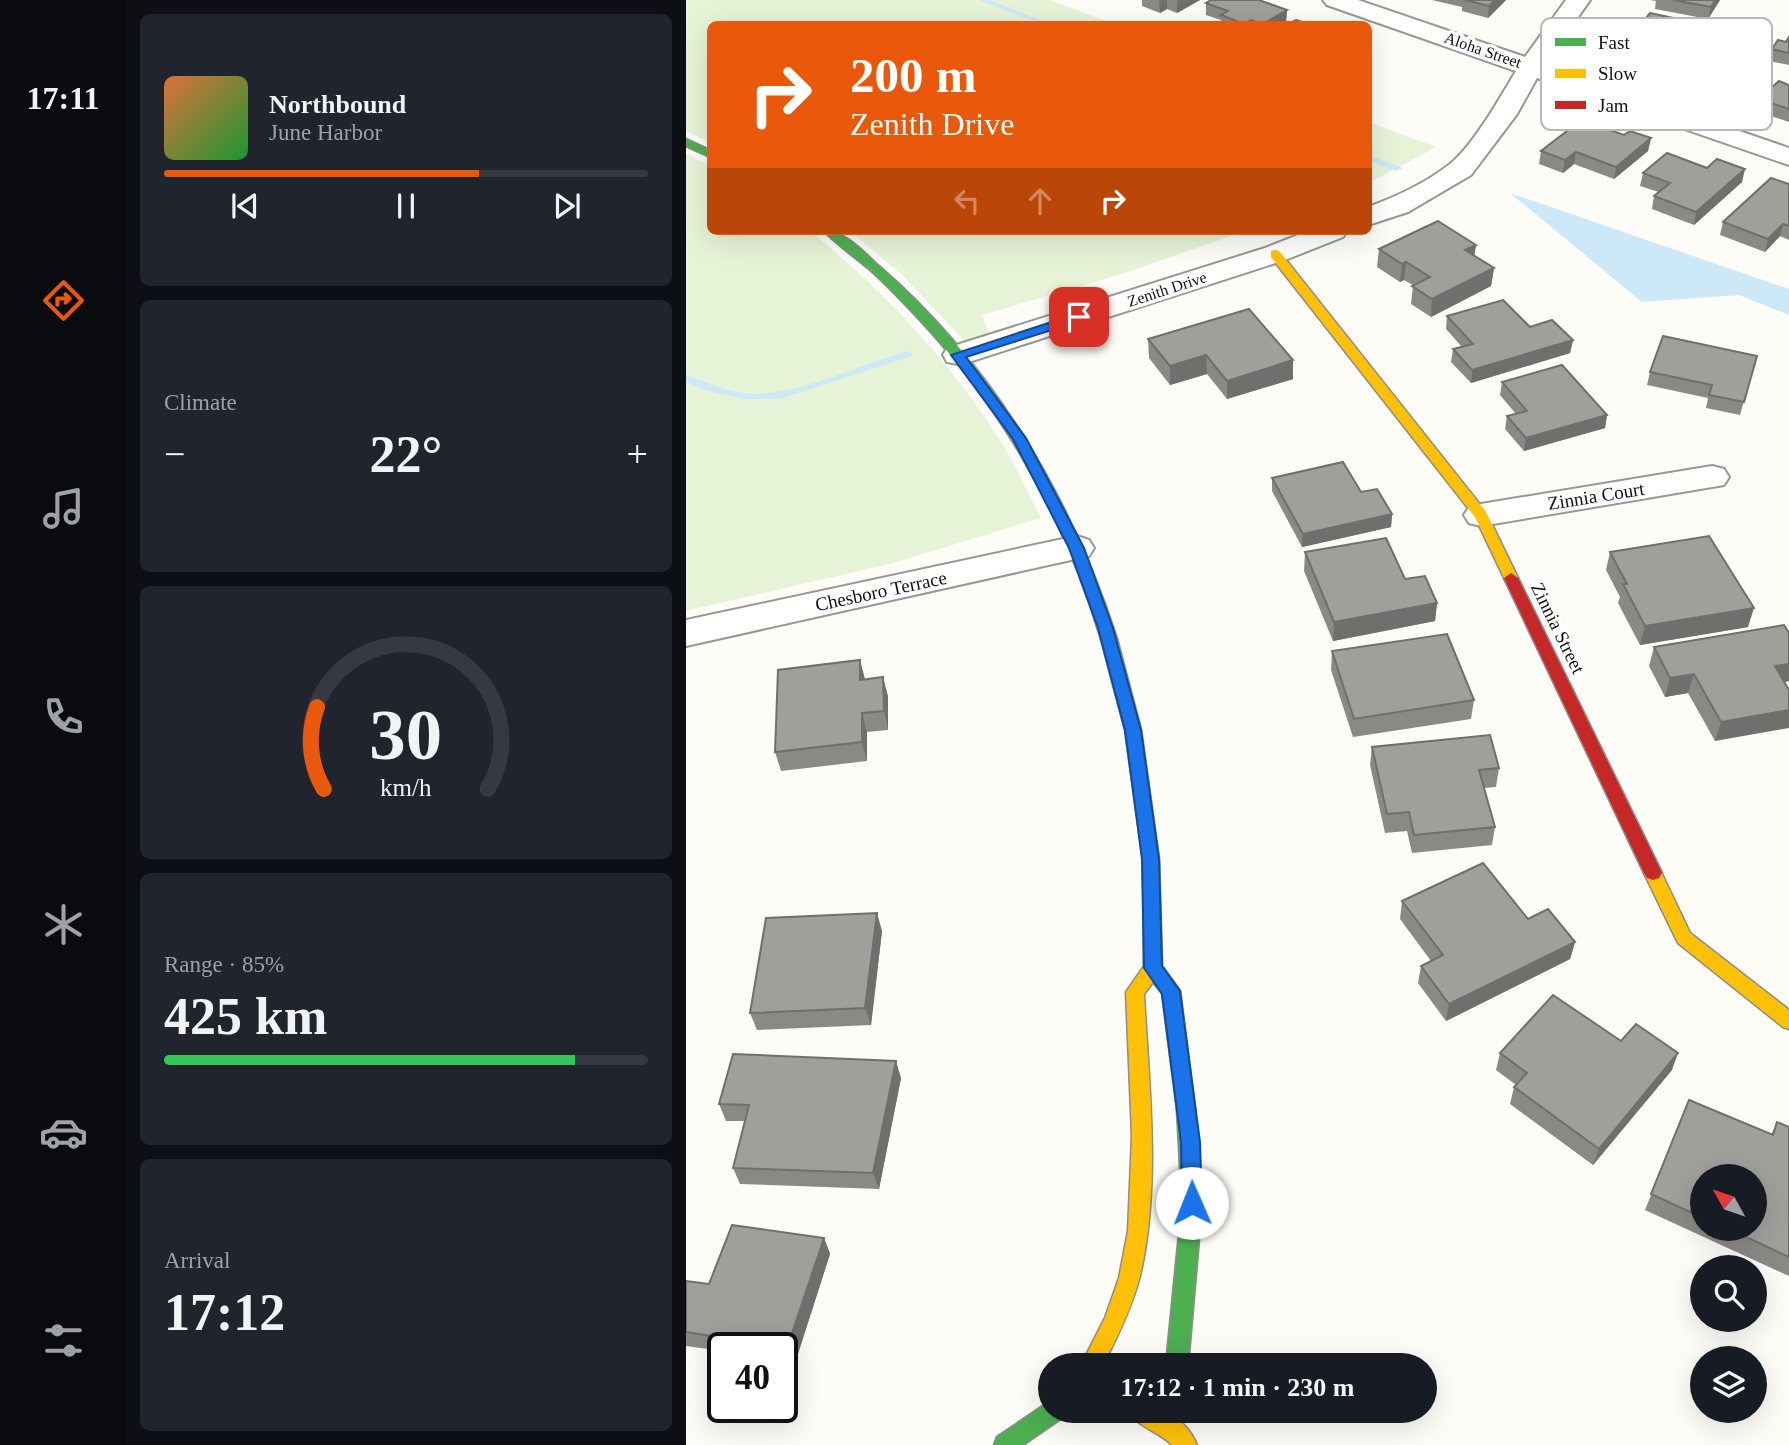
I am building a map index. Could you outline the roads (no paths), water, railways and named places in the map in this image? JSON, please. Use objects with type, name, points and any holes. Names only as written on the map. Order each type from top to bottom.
[{"type":"street","name":"Aloha Street","points":[[1335,0],[1541,70]]},
{"type":"street","points":[[1565,18],[1578,0]]},
{"type":"street","points":[[1372,215],[1398,205],[1461,169],[1504,114],[1541,53]]},
{"type":"street","name":"Aloha Street","points":[[1712,130],[1789,157]]},
{"type":"street","points":[[686,142],[707,152]]},
{"type":"street","points":[[835,235],[887,279],[958,355],[1019,438],[1077,548],[1106,628],[1133,730],[1151,859],[1153,968],[1171,991],[1190,1142],[1192,1203],[1178,1353]]},
{"type":"street","name":"Zenith Drive","points":[[958,355],[1275,254],[1324,235]]},
{"type":"street","name":"Zinnia Street","points":[[1275,254],[1481,515],[1684,938],[1789,1021]]},
{"type":"street","name":"Zinnia Court","points":[[1481,515],[1712,477]]},
{"type":"street","name":"Chesboro Terrace","points":[[686,633],[1077,548]]},
{"type":"street","points":[[1098,1353],[1122,1302],[1142,1206],[1135,992],[1153,968]]},
{"type":"street","points":[[1005,1445],[1038,1419]]},
{"type":"street","points":[[1162,1423],[1171,1428],[1186,1445]]},
{"type":"street","points":[[1171,1423],[1171,1428]]},
{"type":"water","points":[[1510,193],[1789,289],[1789,315],[1739,295],[1642,302]]},
{"type":"waterway","points":[[983,0],[1038,21]]},
{"type":"waterway","points":[[1372,159],[1398,169]]},
{"type":"waterway","points":[[686,378],[709,388],[744,396],[780,396],[908,354]]}]
